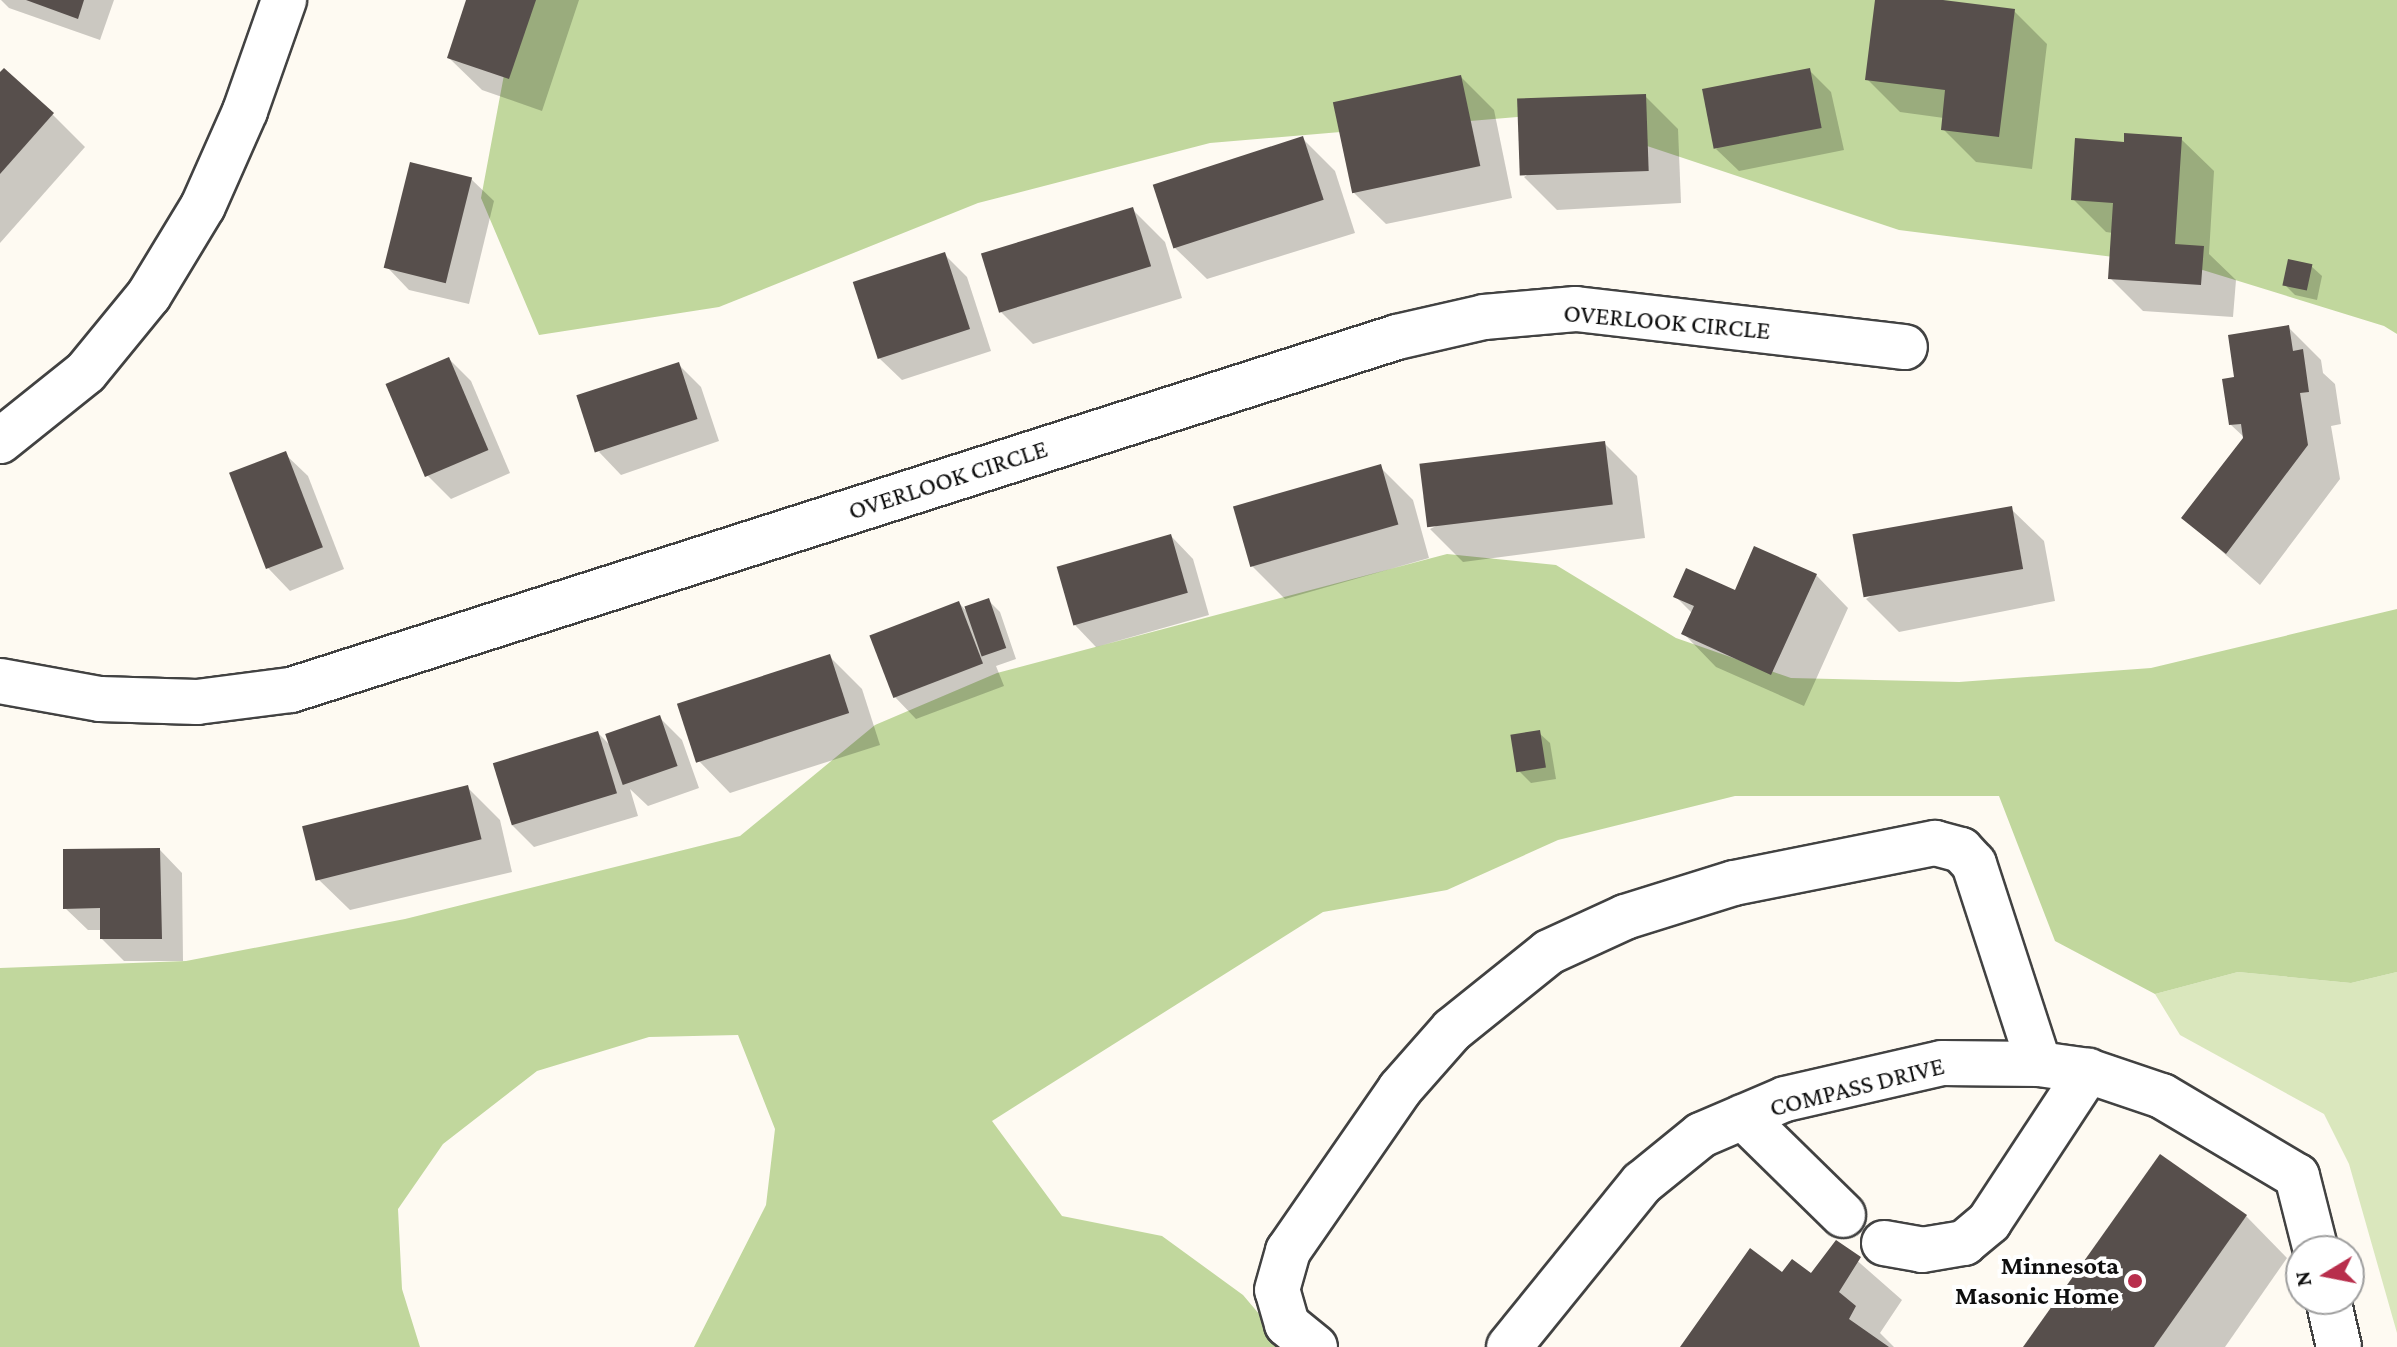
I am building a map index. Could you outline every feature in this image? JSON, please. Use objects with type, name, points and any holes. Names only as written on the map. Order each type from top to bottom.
[{"type":"street","points":[[0,441],[86,372],[149,295],[203,206],[245,111],[284,0]]},
{"type":"street","name":"OVERLOOK CIRCLE","points":[[0,681],[100,699],[197,702],[291,690],[1397,337],[1484,317],[1576,309],[1905,347]]},
{"type":"street","points":[[1315,1347],[1287,1324],[1277,1290],[1288,1251],[1400,1089],[1452,1030],[1549,952],[1625,917],[1734,883],[1935,843],[1961,850],[1974,864],[2039,1064]]},
{"type":"street","name":"COMPASS DRIVE","points":[[1509,1347],[1642,1183],[1701,1135],[1785,1099],[1942,1063],[2039,1064],[2088,1071],[2162,1096],[2297,1176],[2312,1235]]},
{"type":"street","points":[[1884,1243],[1922,1250],[1964,1243],[1989,1222],[2088,1071]]},
{"type":"street","points":[[1743,1117],[1843,1215]]},
{"type":"street","points":[[2332,1315],[2339,1347]]},
{"type":"green space","points":[[518,0],[2397,0],[2397,334],[2384,326],[2193,267],[1899,230],[1551,114],[1210,143],[978,203],[719,307],[539,335],[481,198]]},
{"type":"green space","points":[[1447,554],[1556,565],[1676,638],[1791,678],[1959,682],[2151,668],[2397,609],[2397,972],[2351,983],[2238,972],[2155,994],[2055,941],[1999,796],[1735,796],[1558,840],[1447,890],[1323,912],[992,1121],[1062,1216],[1162,1236],[1243,1295],[1287,1347],[694,1347],[766,1205],[775,1129],[738,1035],[649,1037],[537,1071],[443,1144],[398,1209],[402,1289],[420,1347],[0,1347],[0,968],[186,961],[405,919],[740,836],[875,725],[997,673]]},
{"type":"green space","points":[[2238,972],[2351,983],[2397,972],[2397,1333],[2349,1164],[2324,1114],[2180,1035],[2155,994]]},
{"type":"building","points":[[26,0],[84,0],[78,19]]},
{"type":"building","points":[[466,0],[536,0],[509,79],[447,58]]},
{"type":"building","points":[[1875,0],[1943,0],[2015,9],[1999,137],[1941,130],[1945,90],[1865,80]]},
{"type":"building","points":[[4,68],[54,113],[0,174],[0,72]]},
{"type":"building","points":[[1810,68],[1822,128],[1714,149],[1702,89]]},
{"type":"building","points":[[1461,75],[1480,166],[1352,193],[1333,102]]},
{"type":"building","points":[[1646,94],[1649,171],[1520,175],[1517,99]]},
{"type":"building","points":[[2124,133],[2182,137],[2175,244],[2204,246],[2201,285],[2108,279],[2113,203],[2071,200],[2075,138],[2124,142]]},
{"type":"building","points":[[1303,136],[1324,200],[1173,249],[1153,185]]},
{"type":"building","points":[[410,162],[472,177],[446,283],[384,268]]},
{"type":"building","points":[[1133,207],[1151,266],[999,313],[981,253]]},
{"type":"building","points":[[945,252],[970,329],[878,359],[853,282]]},
{"type":"building","points":[[2288,259],[2312,264],[2307,291],[2282,285]]},
{"type":"building","points":[[2289,325],[2293,351],[2303,349],[2309,392],[2300,393],[2308,445],[2226,554],[2181,518],[2243,438],[2241,424],[2229,425],[2222,379],[2234,377],[2228,335]]},
{"type":"building","points":[[449,357],[488,450],[425,477],[385,384]]},
{"type":"building","points":[[679,362],[698,419],[595,452],[576,395]]},
{"type":"building","points":[[1605,441],[1613,505],[1427,527],[1419,464]]},
{"type":"building","points":[[286,451],[323,547],[266,569],[229,473]]},
{"type":"building","points":[[1381,464],[1398,525],[1250,567],[1233,506]]},
{"type":"building","points":[[2012,506],[2023,569],[1864,597],[1852,534]]},
{"type":"building","points":[[1171,534],[1188,593],[1073,625],[1057,567]]},
{"type":"building","points":[[1754,546],[1817,574],[1771,675],[1681,634],[1694,606],[1673,597],[1686,568],[1735,590]]},
{"type":"building","points":[[989,598],[1006,648],[982,657],[964,606]]},
{"type":"building","points":[[959,601],[983,664],[893,698],[869,635]]},
{"type":"building","points":[[830,654],[849,713],[696,763],[677,704]]},
{"type":"building","points":[[660,715],[678,766],[623,785],[605,734]]},
{"type":"building","points":[[1540,730],[1546,768],[1516,772],[1510,735]]},
{"type":"building","points":[[598,731],[617,793],[512,825],[493,763]]},
{"type":"building","points":[[468,785],[482,839],[316,881],[302,826]]},
{"type":"building","points":[[160,848],[162,939],[100,939],[100,908],[63,909],[63,849]]},
{"type":"building","name":"Minnesota Masonic Home","points":[[2160,1154],[2247,1215],[2154,1347],[2023,1347]]},
{"type":"building","name":"Minnesota Masonic Home","points":[[1836,1240],[1861,1257],[1839,1292],[1856,1306],[1849,1319],[1889,1347],[1680,1347],[1750,1248],[1782,1272],[1792,1259],[1811,1273]]},
{"type":"place","name":"Minnesota Masonic Home","points":[[2135,1281]]}]
